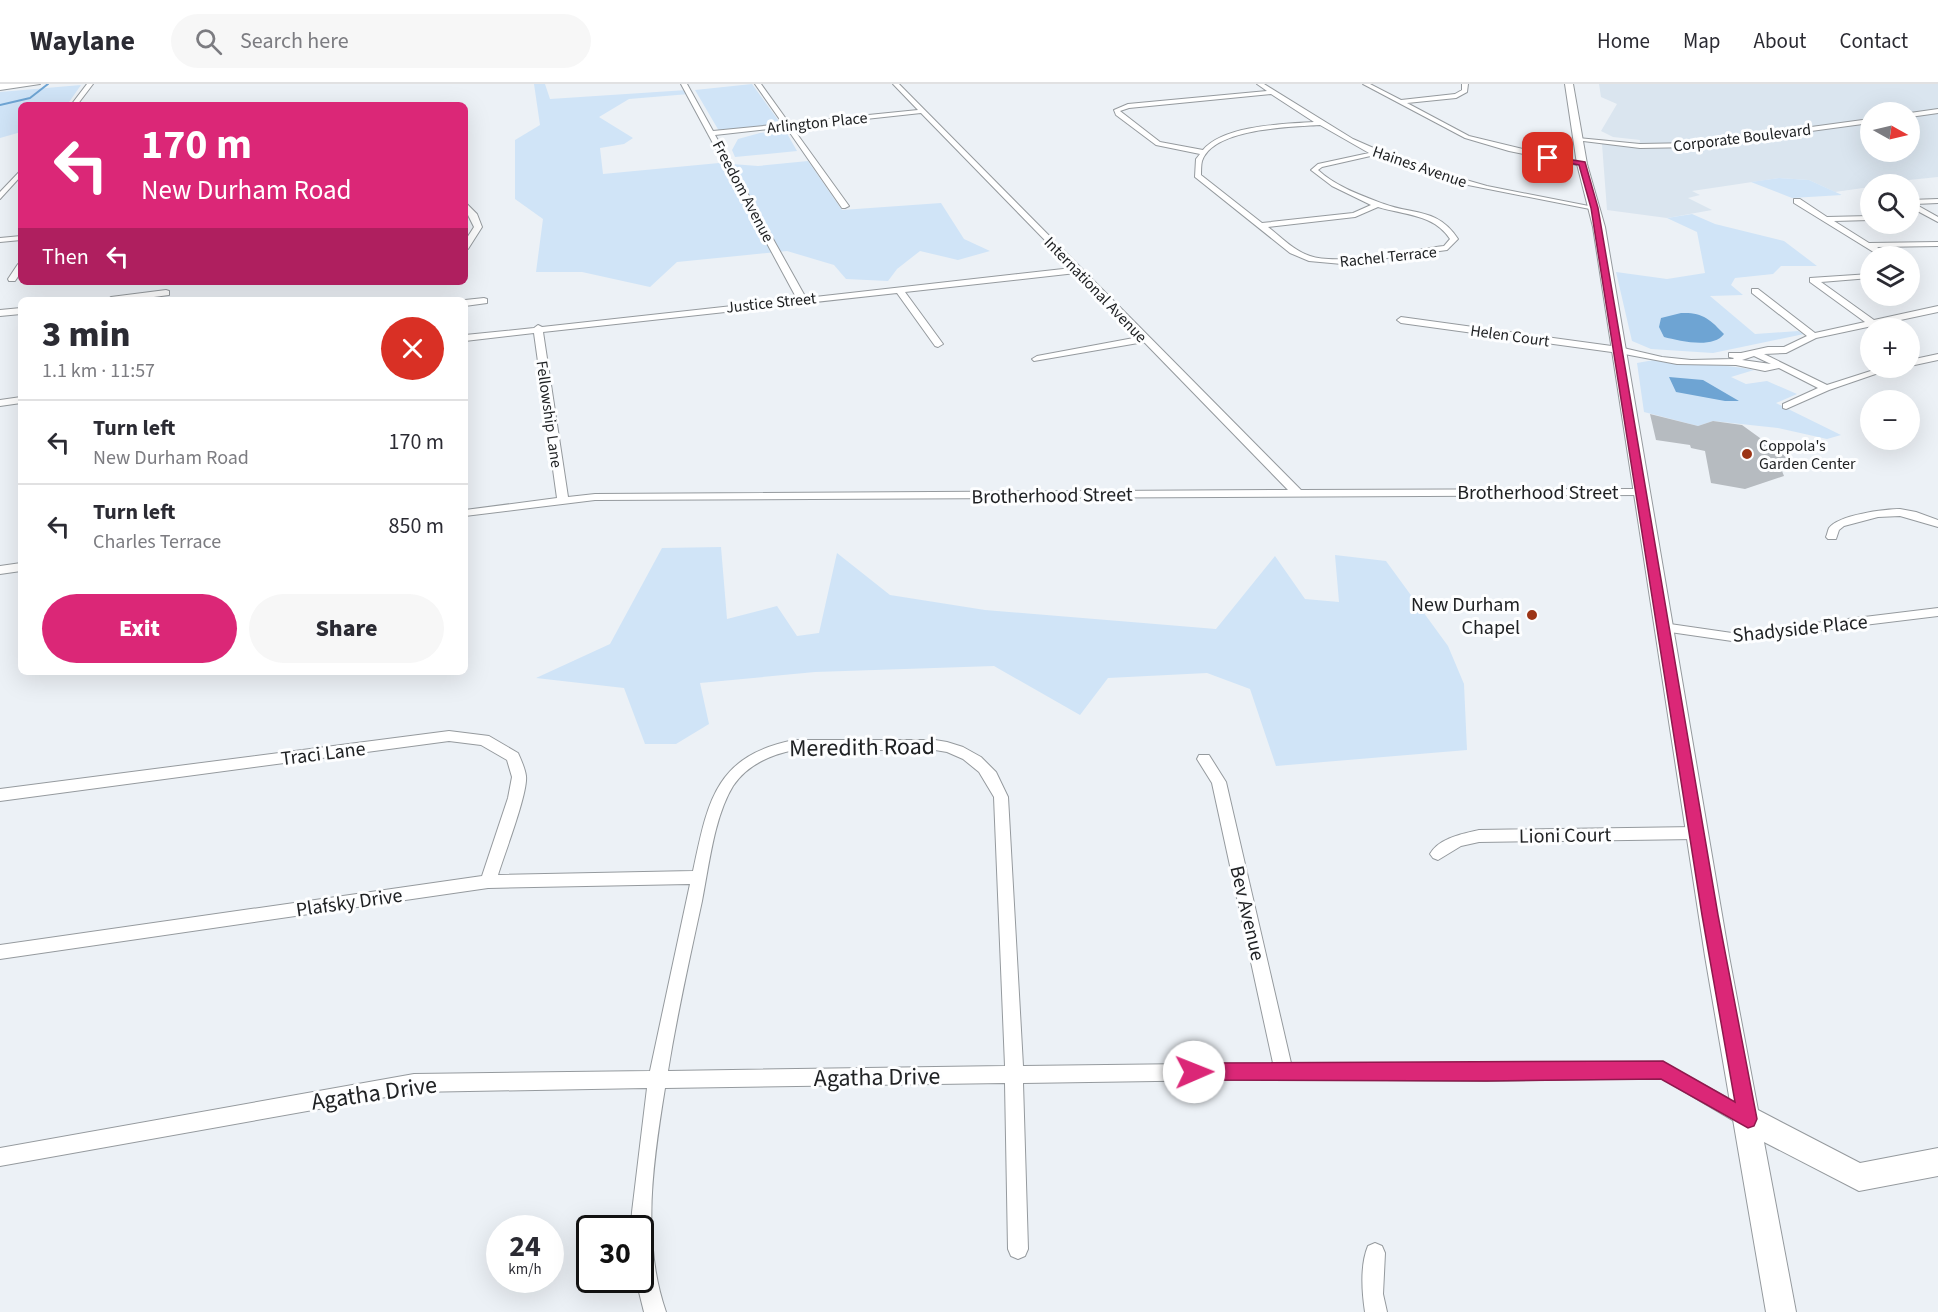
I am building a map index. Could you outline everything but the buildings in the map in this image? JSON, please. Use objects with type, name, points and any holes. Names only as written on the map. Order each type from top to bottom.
[{"type":"main road","points":[[0,87],[36,84]]},
{"type":"main road","points":[[1569,84],[1582,164],[1595,208],[1696,833],[1781,1312]]},
{"type":"main road","points":[[1748,1119],[1859,1177],[1938,1162]]},
{"type":"street","points":[[76,102],[90,84]]},
{"type":"street","name":"Freedom Avenue","points":[[684,84],[802,299]]},
{"type":"street","points":[[758,84],[845,206]]},
{"type":"street","name":"International Avenue","points":[[896,84],[1297,493]]},
{"type":"street","name":"Haines Avenue","points":[[1260,84],[1377,153],[1433,173],[1492,189],[1595,208]]},
{"type":"street","points":[[1366,84],[1467,137],[1509,149],[1582,164]]},
{"type":"street","points":[[1399,102],[1456,96],[1465,91],[1466,84]]},
{"type":"street","points":[[1273,92],[1128,106],[1117,110],[1118,114],[1158,144],[1202,152],[1212,144],[1241,134],[1323,123]]},
{"type":"street","name":"Arlington Place","points":[[712,133],[922,111]]},
{"type":"street","points":[[1920,114],[1938,111]]},
{"type":"street","name":"Corporate Boulevard","points":[[1578,140],[1640,146],[1694,145],[1860,122]]},
{"type":"street","name":"Rachel Terrace","points":[[1202,152],[1197,160],[1197,176],[1293,251],[1309,259],[1328,262],[1357,262],[1438,251],[1454,243],[1452,233],[1440,223],[1379,204],[1325,179],[1314,170],[1320,165],[1377,153]]},
{"type":"street","points":[[0,198],[18,176]]},
{"type":"street","points":[[1797,201],[1867,246],[1938,244]]},
{"type":"street","points":[[1920,202],[1938,201]]},
{"type":"street","points":[[1260,226],[1355,215],[1379,204]]},
{"type":"street","points":[[1920,209],[1934,218]]},
{"type":"street","points":[[468,243],[477,232],[478,223],[469,214]]},
{"type":"street","points":[[1827,219],[1860,218]]},
{"type":"street","points":[[0,240],[18,238]]},
{"type":"street","points":[[12,279],[18,270]]},
{"type":"street","name":"Justice Street","points":[[468,338],[538,328],[1078,270]]},
{"type":"street","points":[[1860,277],[1813,279],[1866,318]]},
{"type":"street","points":[[899,290],[938,344]]},
{"type":"street","points":[[1755,291],[1813,336]]},
{"type":"street","points":[[135,297],[166,293]]},
{"type":"street","points":[[468,303],[484,301]]},
{"type":"street","points":[[1900,318],[1938,309]]},
{"type":"street","points":[[0,314],[18,311]]},
{"type":"street","name":"Helen Court","points":[[1401,320],[1619,350],[1642,357],[1681,362],[1738,359]]},
{"type":"street","points":[[1738,359],[1768,350],[1786,350],[1813,336],[1860,327]]},
{"type":"street","name":"Fellowship Lane","points":[[538,328],[562,501]]},
{"type":"street","points":[[1037,358],[1145,339]]},
{"type":"street","points":[[1755,353],[1826,388]]},
{"type":"street","points":[[1920,361],[1938,357]]},
{"type":"street","points":[[1738,359],[1765,368],[1778,366]]},
{"type":"street","points":[[1786,406],[1826,388],[1860,377]]},
{"type":"street","points":[[0,403],[18,400]]},
{"type":"street","name":"Brotherhood Street","points":[[468,513],[595,497],[1640,492]]},
{"type":"street","points":[[1832,537],[1834,529],[1840,524],[1888,511],[1910,513],[1938,524]]},
{"type":"street","points":[[0,570],[18,567]]},
{"type":"street","name":"Shadyside Place","points":[[1663,627],[1732,638],[1938,612]]},
{"type":"street","name":"Traci Lane","points":[[0,795],[449,736],[484,740],[513,757],[519,777],[515,798],[488,882]]},
{"type":"street","name":"Meredith Road","points":[[655,1312],[645,1286],[641,1210],[655,1081],[699,877],[725,786],[735,773],[757,754],[794,745],[935,745],[950,747],[978,760],[995,781],[1002,797],[1014,1074],[1018,1249]]},
{"type":"street","name":"Bev Avenue","points":[[1204,759],[1219,782],[1284,1071]]},
{"type":"street","name":"Lioni Court","points":[[1438,854],[1457,841],[1479,836],[1696,833]]},
{"type":"street","name":"Plafsky Drive","points":[[0,952],[488,882],[699,877]]},
{"type":"street","name":"Agatha Drive","points":[[0,1157],[414,1083],[1284,1071],[1486,1073],[1663,1070],[1748,1119]]},
{"type":"street","points":[[1376,1253],[1373,1294],[1376,1312]]},
{"type":"shaded area","points":[[534,84],[545,84],[550,99],[687,90],[689,94],[629,99],[599,117],[633,138],[624,144],[600,148],[603,174],[719,163],[758,166],[808,161],[842,210],[941,203],[964,239],[990,251],[958,260],[920,251],[897,269],[888,281],[846,279],[834,265],[787,251],[677,262],[650,287],[582,272],[536,272],[543,219],[515,199],[515,140],[540,125]]},
{"type":"shaded area","points":[[752,84],[781,124],[719,131],[695,90]]},
{"type":"shaded area","points":[[1599,84],[1938,84],[1938,177],[1920,179],[1920,174],[1860,174],[1860,188],[1835,192],[1809,180],[1779,178],[1692,191],[1700,195],[1688,198],[1712,210],[1667,218],[1607,210],[1602,144],[1639,147],[1640,140],[1613,137],[1601,131],[1617,104],[1601,97]]},
{"type":"shaded area","points":[[81,85],[69,102],[18,102],[18,133],[0,138],[0,92]]},
{"type":"shaded area","points":[[785,130],[797,151],[735,157],[732,150],[738,139]]},
{"type":"shaded area","points":[[1779,178],[1809,180],[1842,195],[1792,198],[1751,182]]},
{"type":"shaded area","points":[[1692,214],[1715,224],[1784,241],[1817,266],[1781,266],[1773,274],[1735,278],[1731,285],[1743,295],[1710,296],[1755,334],[1798,331],[1804,334],[1713,353],[1651,349],[1632,341],[1616,272],[1667,279],[1705,273],[1697,232],[1667,218]]},
{"type":"shaded area","points":[[1654,360],[1754,370],[1731,377],[1746,384],[1767,381],[1797,394],[1776,403],[1841,435],[1827,439],[1778,428],[1713,421],[1698,426],[1644,412],[1637,363]]},
{"type":"shaded area","points":[[721,547],[727,619],[777,606],[797,636],[819,633],[837,553],[890,595],[985,610],[1216,629],[1275,556],[1305,599],[1339,602],[1335,555],[1386,561],[1448,646],[1464,684],[1467,750],[1276,766],[1250,689],[1207,673],[1108,678],[1080,715],[994,666],[815,672],[700,683],[709,724],[676,744],[645,744],[624,688],[536,678],[610,644],[662,548]]},
{"type":"water","points":[[1681,313],[1695,314],[1705,318],[1724,334],[1719,339],[1704,343],[1664,337],[1659,327],[1661,318]]},
{"type":"water","points":[[1669,377],[1703,380],[1739,401],[1725,401],[1676,392]]},
{"type":"waterway","points":[[0,105],[30,98],[48,84]]},
{"type":"place","name":"Coppola's Garden Center","points":[[1747,454]]},
{"type":"place","name":"New Durham Chapel","points":[[1532,615]]},
{"type":"route","points":[[1194,1072],[1486,1073],[1663,1070],[1748,1119],[1710,915],[1599,227],[1582,164],[1548,158]]}]
